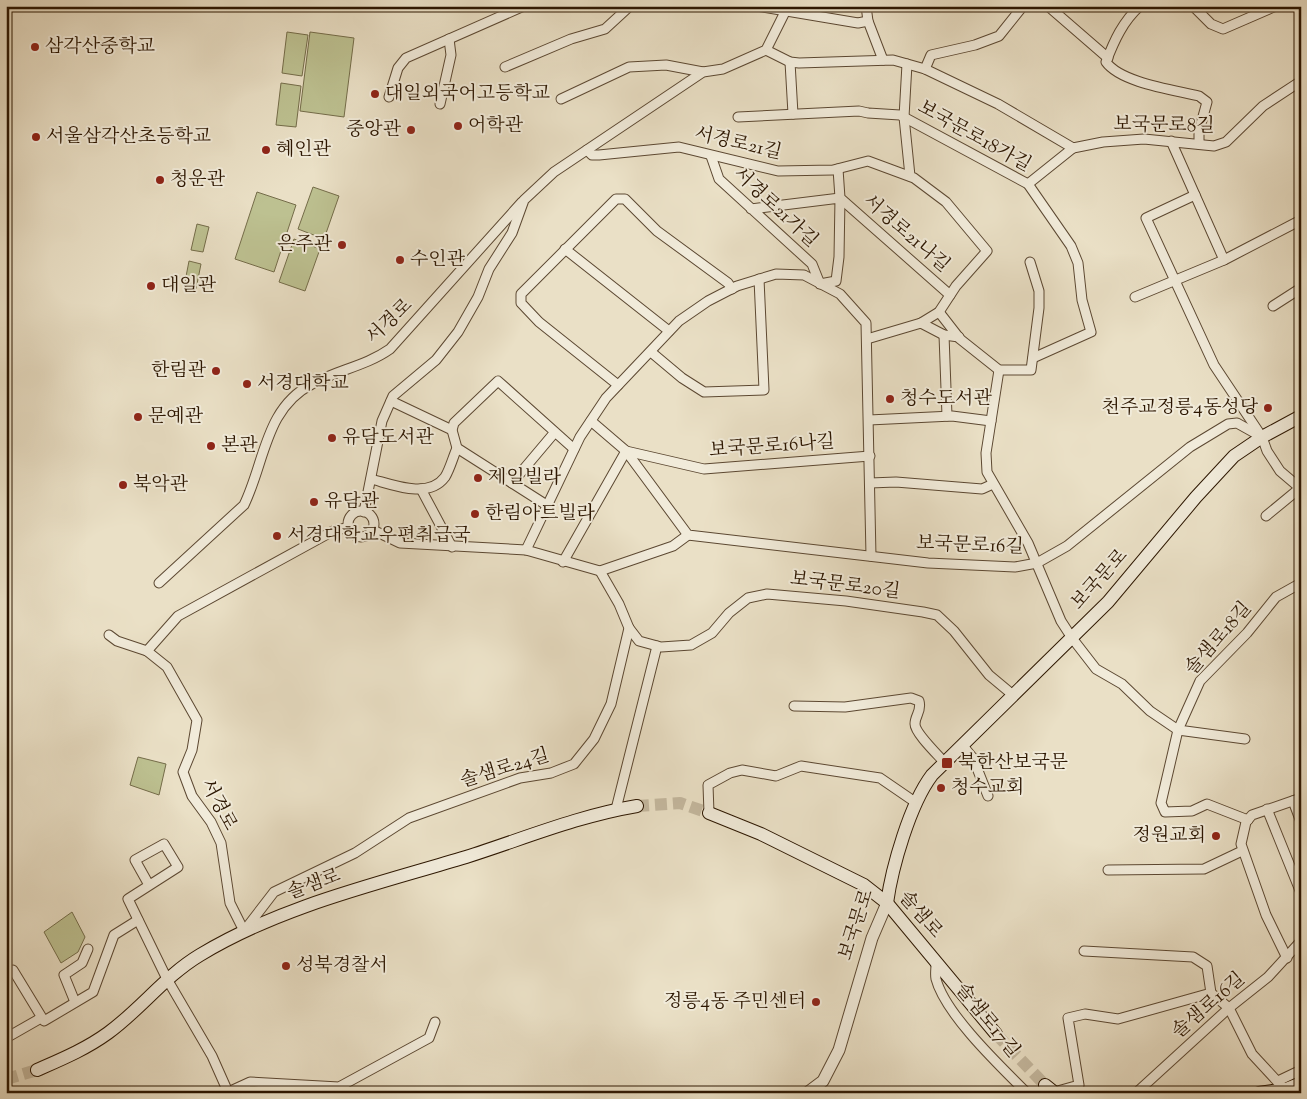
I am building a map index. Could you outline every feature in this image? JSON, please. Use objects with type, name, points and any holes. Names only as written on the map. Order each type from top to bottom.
[{"type":"main road","name":"보국문로","points":[[887,904],[890,880],[915,802],[923,788],[945,763],[1108,602],[1229,462],[1262,437],[1301,416]]},
{"type":"main road","name":"솔샘로","points":[[38,1070],[70,1056],[108,1033],[167,979],[199,955],[244,931],[325,900],[469,856],[555,825],[616,809],[637,806]]},
{"type":"main road","name":"솔샘로","points":[[709,812],[761,834],[864,886],[887,904],[996,1034]]},
{"type":"main road","points":[[1259,1093],[1301,1083]]},
{"type":"street","points":[[389,97],[398,68],[406,58],[524,6]]},
{"type":"street","points":[[505,67],[571,39],[605,29],[630,6]]},
{"type":"street","points":[[757,6],[786,8],[858,23],[868,21]]},
{"type":"street","points":[[866,6],[868,21],[882,60]]},
{"type":"street","points":[[925,68],[931,56],[976,45],[999,36],[1023,6]]},
{"type":"street","points":[[1048,6],[1108,58]]},
{"type":"street","points":[[1140,6],[1130,16],[1114,41],[1106,62],[1111,68],[1134,79],[1200,96],[1207,102],[1199,130],[1199,144]]},
{"type":"street","points":[[1193,6],[1211,24],[1223,29],[1276,6]]},
{"type":"street","points":[[786,8],[766,50],[790,62],[893,60],[925,68],[998,104],[1074,148],[1028,184]]},
{"type":"street","points":[[440,104],[451,55],[449,39]]},
{"type":"street","name":"서경로","points":[[561,99],[629,67],[666,66],[704,72],[722,69],[766,50]]},
{"type":"street","points":[[790,62],[793,114]]},
{"type":"street","points":[[907,64],[904,117],[910,176]]},
{"type":"street","name":"서경로","points":[[159,583],[244,505],[251,489],[269,431],[276,418],[298,392],[313,383],[376,359],[390,349],[524,200],[554,172],[704,72]]},
{"type":"street","name":"보국문로8길","points":[[1074,148],[1119,140],[1171,141],[1214,146],[1226,142],[1263,106],[1301,81]]},
{"type":"street","name":"보국문로18가길","points":[[738,117],[859,111],[900,115],[1028,184],[1071,246],[1078,262],[1082,300],[1091,332],[1033,358]]},
{"type":"street","points":[[1171,141],[1224,260]]},
{"type":"street","name":"서경로21길","points":[[587,150],[592,155],[599,155],[679,147],[778,171],[838,169],[868,161],[910,176],[946,202],[987,251],[950,295],[939,312],[921,323],[867,338]]},
{"type":"street","name":"서경로21가길","points":[[711,156],[719,179],[812,264],[820,284]]},
{"type":"street","name":"서경로21나길","points":[[838,169],[840,198],[950,295]]},
{"type":"street","points":[[1195,195],[1146,218],[1214,365],[1262,437],[1267,451],[1280,471],[1300,488],[1266,516]]},
{"type":"street","points":[[820,284],[836,281],[839,257],[840,198]]},
{"type":"street","name":"서경로21나길","points":[[751,208],[840,198]]},
{"type":"street","points":[[618,385],[539,322],[521,303],[521,294],[616,200],[625,199],[657,231],[728,283],[732,289]]},
{"type":"street","name":"서경로","points":[[364,512],[382,421],[391,401],[412,379],[436,360],[458,332],[478,297],[489,269],[512,233],[524,200]]},
{"type":"street","points":[[1135,297],[1224,260],[1301,220]]},
{"type":"street","points":[[566,249],[669,331]]},
{"type":"street","points":[[939,312],[959,337],[999,370],[1032,370],[1039,292],[1030,262]]},
{"type":"street","points":[[526,550],[574,449],[606,398],[679,321],[732,289],[776,274],[804,275],[840,294],[866,323],[871,556]]},
{"type":"street","points":[[650,352],[682,378],[704,392],[764,390],[760,279]]},
{"type":"street","points":[[1273,306],[1301,288]]},
{"type":"street","points":[[921,323],[944,335],[959,337]]},
{"type":"street","points":[[944,335],[947,416]]},
{"type":"street","points":[[999,370],[986,453],[987,472],[1037,564],[1061,621],[1072,638],[1096,669],[1122,684],[1150,711],[1177,729],[1246,739]]},
{"type":"street","points":[[371,479],[408,489],[421,489],[445,477],[457,448],[452,430],[454,423],[498,381],[574,449]]},
{"type":"street","points":[[391,401],[452,430]]},
{"type":"street","points":[[869,420],[947,416],[991,421]]},
{"type":"street","points":[[373,530],[400,543],[526,550],[600,571],[673,546],[688,535],[626,451],[591,421]]},
{"type":"street","name":"보국문로16길","points":[[688,535],[928,563],[1015,567],[1037,564],[1068,546],[1190,448],[1228,424],[1238,423],[1262,437]]},
{"type":"street","points":[[512,483],[555,432]]},
{"type":"street","points":[[457,448],[548,506]]},
{"type":"street","points":[[564,562],[626,451]]},
{"type":"street","name":"보국문로16나길","points":[[626,451],[704,469],[870,456]]},
{"type":"street","points":[[870,483],[896,482],[982,489],[993,484]]},
{"type":"street","points":[[421,489],[452,547]]},
{"type":"street","points":[[364,512],[372,517],[373,530],[367,536],[358,537],[351,532],[349,521],[354,514],[364,512]]},
{"type":"street","points":[[146,651],[178,616],[333,531],[349,527]]},
{"type":"street","points":[[600,571],[619,604],[629,628]]},
{"type":"street","name":"솔샘로18길","points":[[1248,820],[1208,804],[1192,811],[1165,812],[1161,803],[1177,729],[1200,681],[1247,633],[1276,597],[1301,583]]},
{"type":"street","name":"보국문로20길","points":[[629,628],[639,641],[657,646],[690,645],[712,633],[729,613],[748,598],[767,594],[846,601],[937,615],[954,631],[989,675],[1013,695]]},
{"type":"street","name":"솔샘로24길","points":[[244,931],[274,892],[355,853],[409,818],[520,778],[551,773],[574,764],[594,739],[611,704],[629,628]]},
{"type":"street","name":"서경로","points":[[109,634],[117,641],[146,651],[167,667],[183,691],[197,720],[192,750],[183,772],[192,796],[211,822],[221,844],[230,903],[244,931]]},
{"type":"street","points":[[616,809],[657,646]]},
{"type":"street","points":[[794,706],[845,707],[911,698],[919,701],[921,708],[915,722],[916,729],[945,763]]},
{"type":"street","points":[[963,746],[973,758],[988,796]]},
{"type":"street","points":[[709,812],[708,785],[730,773],[742,770],[776,776],[802,766],[880,778],[915,802]]},
{"type":"street","points":[[1287,958],[1266,915],[1241,844],[1248,820],[1252,815],[1267,809],[1297,799],[1301,822]]},
{"type":"street","points":[[1267,809],[1301,893]]},
{"type":"street","points":[[149,885],[135,860],[164,844],[178,867],[128,899],[167,979],[212,1056],[227,1092],[250,1082],[339,1087],[429,1038],[435,1022]]},
{"type":"street","points":[[1108,870],[1204,869],[1242,851]]},
{"type":"street","name":"보국문로","points":[[807,1093],[823,1081],[839,1050],[870,946],[887,904]]},
{"type":"street","points":[[6,974],[13,970],[44,1021],[93,992],[114,935],[138,920]]},
{"type":"street","name":"솔샘로16길","points":[[1136,1093],[1229,1008],[1268,977],[1301,942]]},
{"type":"street","points":[[75,1002],[64,975],[82,963],[88,949]]},
{"type":"street","points":[[1084,951],[1193,957],[1206,966],[1211,993],[1229,1008],[1252,1054],[1284,1087],[1301,1070]]},
{"type":"street","name":"솔샘로17길","points":[[936,964],[936,978],[944,999],[977,1040],[1027,1093]]},
{"type":"street","points":[[1051,1090],[1079,1085],[1068,1018],[1085,1014],[1118,1018],[1211,993]]},
{"type":"street","points":[[6,1038],[42,1018]]},
{"type":"green space","points":[[287,32],[308,35],[302,76],[282,73]]},
{"type":"green space","points":[[310,32],[354,38],[344,117],[300,111]]},
{"type":"green space","points":[[281,83],[301,86],[296,127],[276,125]]},
{"type":"green space","points":[[313,187],[339,196],[324,239],[298,229]]},
{"type":"green space","points":[[257,192],[296,205],[274,272],[235,259]]},
{"type":"green space","points":[[197,224],[209,227],[203,252],[191,250]]},
{"type":"green space","points":[[294,239],[320,249],[305,291],[279,282]]},
{"type":"green space","points":[[189,261],[201,264],[196,289],[184,287]]},
{"type":"green space","points":[[138,757],[166,764],[159,795],[130,785]]},
{"type":"green space","points":[[72,912],[85,937],[78,952],[61,963],[44,932]]},
{"type":"tunnel","points":[[637,806],[680,803],[709,813]]},
{"type":"tunnel","points":[[996,1034],[1045,1085]]},
{"type":"tunnel","points":[[6,1079],[37,1070]]},
{"type":"place","name":"삼각산중학교","points":[[35,47]]},
{"type":"place","name":"대일외국어고등학교","points":[[375,94]]},
{"type":"place","name":"어학관","points":[[458,126]]},
{"type":"place","name":"중앙관","points":[[411,130]]},
{"type":"place","name":"서울삼각산초등학교","points":[[36,137]]},
{"type":"place","name":"혜인관","points":[[266,150]]},
{"type":"place","name":"청운관","points":[[160,180]]},
{"type":"place","name":"은주관","points":[[342,245]]},
{"type":"place","name":"수인관","points":[[400,260]]},
{"type":"place","name":"대일관","points":[[151,286]]},
{"type":"place","name":"한림관","points":[[216,371]]},
{"type":"place","name":"서경대학교","points":[[247,384]]},
{"type":"place","name":"청수도서관","points":[[890,399]]},
{"type":"place","name":"천주교정릉4동성당","points":[[1268,408]]},
{"type":"place","name":"문예관","points":[[138,417]]},
{"type":"place","name":"유담도서관","points":[[332,438]]},
{"type":"place","name":"본관","points":[[211,446]]},
{"type":"place","name":"제일빌라","points":[[478,478]]},
{"type":"place","name":"북악관","points":[[123,485]]},
{"type":"place","name":"유담관","points":[[314,502]]},
{"type":"place","name":"한림아트빌라","points":[[475,514]]},
{"type":"place","name":"서경대학교우편취급국","points":[[277,536]]},
{"type":"place","name":"북한산보국문","points":[[947,763]]},
{"type":"place","name":"청수교회","points":[[941,788]]},
{"type":"place","name":"정원교회","points":[[1216,836]]},
{"type":"place","name":"성북경찰서","points":[[286,966]]},
{"type":"place","name":"정릉4동 주민센터","points":[[816,1002]]}]
